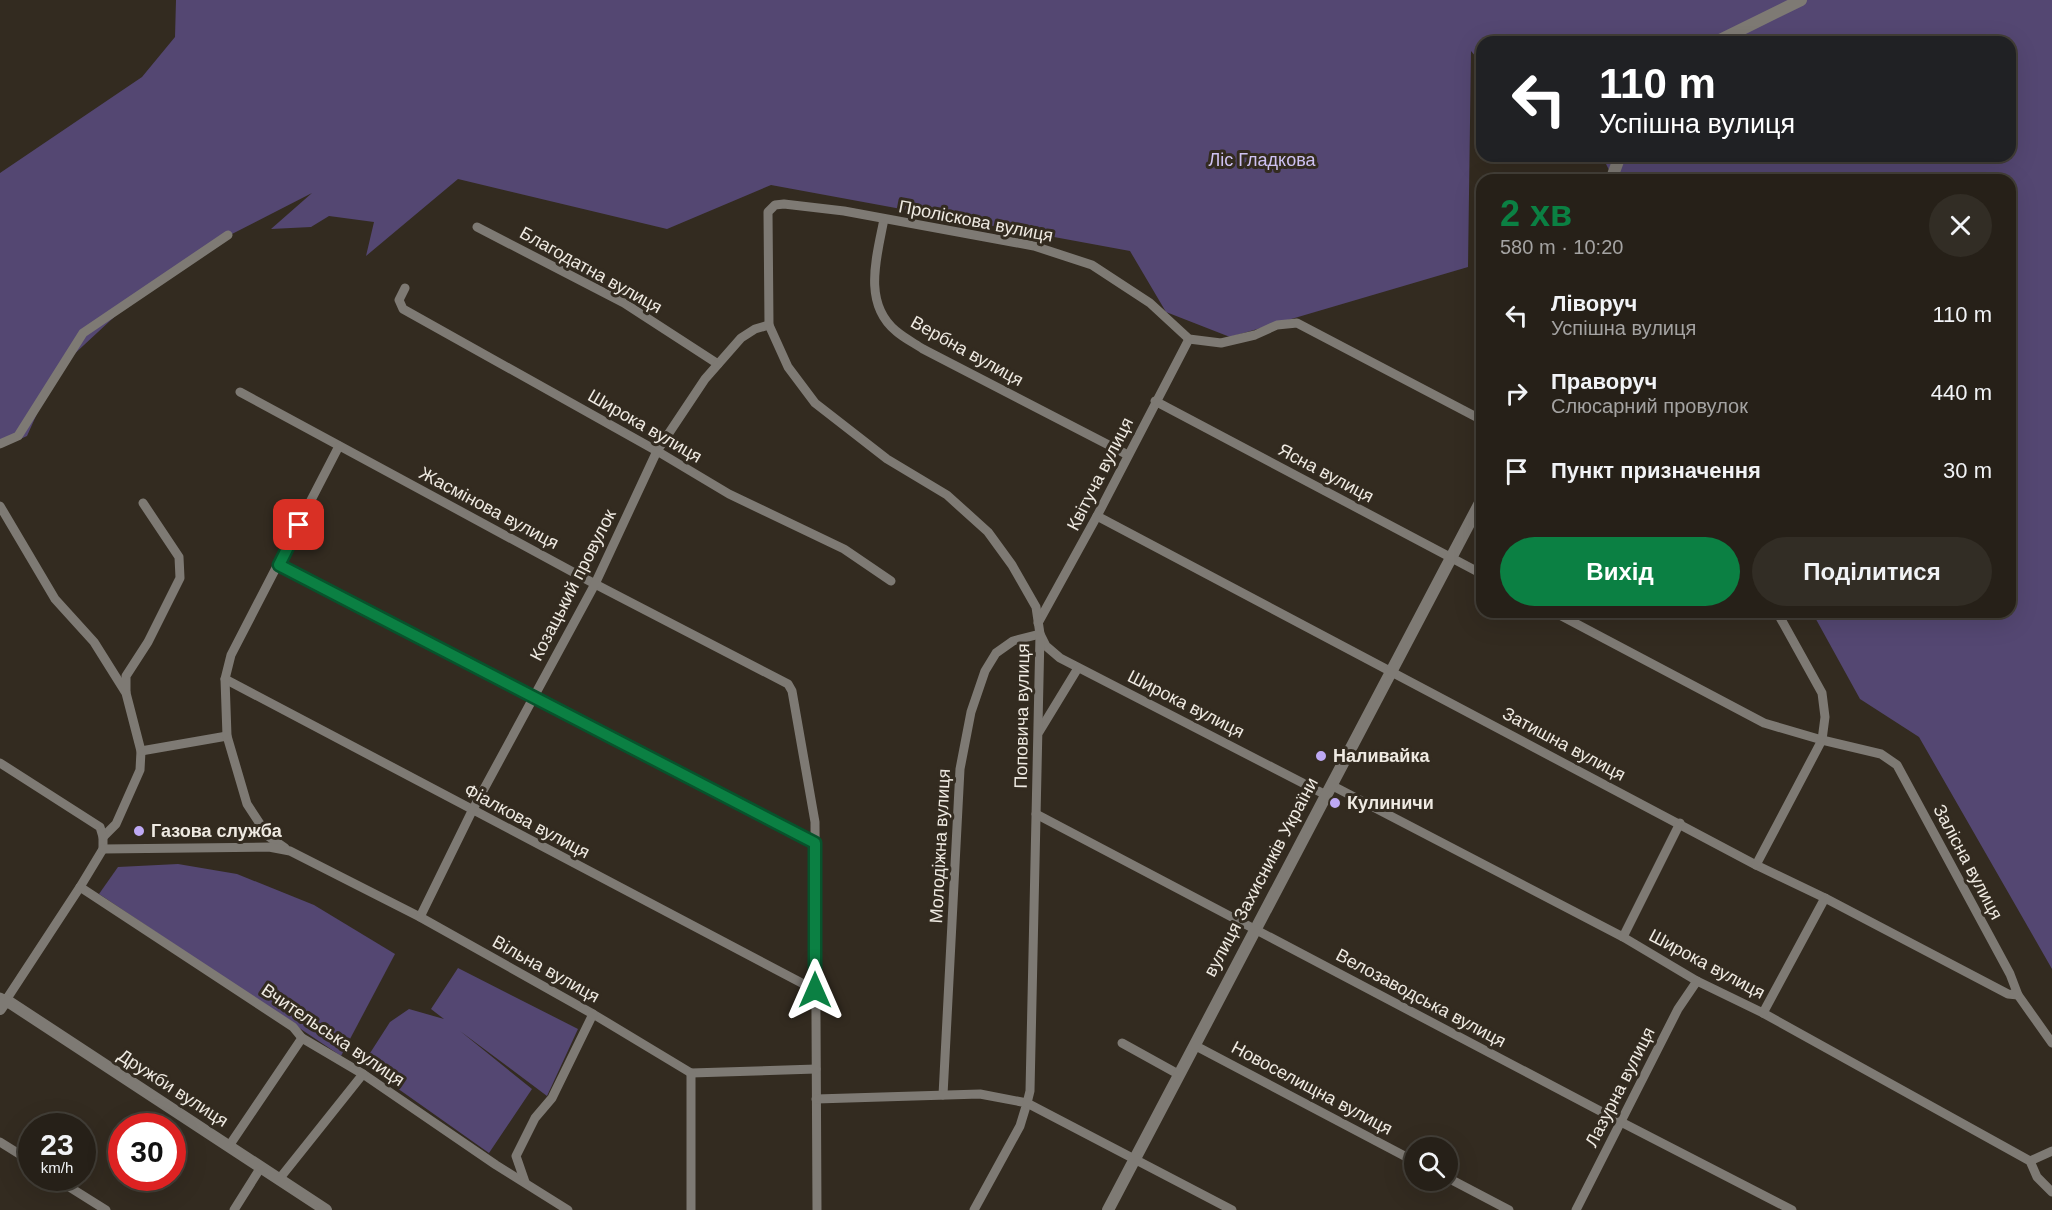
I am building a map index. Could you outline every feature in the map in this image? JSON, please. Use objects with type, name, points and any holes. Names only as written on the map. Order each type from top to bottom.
[{"type":"street","points":[[1728,36],[1801,0]]},
{"type":"street","name":"Проліскова вулиця","points":[[768,212],[775,205],[784,204],[844,211],[1034,246],[1092,264],[1150,303],[1189,339]]},
{"type":"street","name":"Поповича вулиця","points":[[768,212],[768,325],[788,367],[815,404],[887,459],[947,495],[988,532],[1012,565],[1036,607],[1040,634],[1030,1091],[1020,1126],[974,1210]]},
{"type":"street","name":"Вербна вулиця","points":[[884,219],[875,264],[874,291],[883,314],[894,330],[923,349],[1128,455]]},
{"type":"street","name":"Благодатна вулиця","points":[[477,227],[624,303],[718,364]]},
{"type":"street","points":[[0,444],[18,436],[83,333],[228,235]]},
{"type":"street","name":"Широка вулиця","points":[[405,288],[399,300],[403,309],[657,451],[729,494],[844,549],[891,581]]},
{"type":"street","points":[[1189,339],[1221,343],[1255,335],[1277,325],[1297,323],[1476,417]]},
{"type":"street","name":"Козацький провулок","points":[[420,916],[472,811],[595,584],[657,451],[705,379],[718,364],[741,338],[755,329],[768,325]]},
{"type":"street","name":"Квітуча вулиця","points":[[1038,623],[1097,516],[1189,339]]},
{"type":"street","name":"Жасмінова вулиця","points":[[240,392],[595,584],[788,684],[792,691],[815,822],[815,843]]},
{"type":"street","name":"Ясна вулиця","points":[[1155,401],[1476,571]]},
{"type":"street","points":[[290,851],[268,836],[247,804],[227,736],[225,679],[231,655],[339,446]]},
{"type":"street","points":[[103,837],[117,824],[140,770],[141,751],[126,693],[126,676],[148,642],[180,578],[179,557],[143,503]]},
{"type":"street","points":[[0,506],[55,599],[94,642],[126,693]]},
{"type":"street","name":"вулиця Захисників України","points":[[1108,1210],[1476,510]]},
{"type":"street","name":"Затишна вулиця","points":[[1097,516],[1756,865],[1825,898],[2008,994],[2018,995]]},
{"type":"street","points":[[279,565],[815,843],[817,1210]]},
{"type":"street","points":[[1565,618],[1764,723],[1822,740]]},
{"type":"street","points":[[1756,865],[1822,740],[1825,717],[1822,693],[1780,618]]},
{"type":"street","name":"Широка вулиця","points":[[1040,634],[1046,646],[1060,658],[1078,668],[1623,938],[1696,981],[1763,1013],[2030,1161],[2037,1177],[2052,1192]]},
{"type":"street","name":"Молодіжна вулиця","points":[[943,1095],[960,769],[971,712],[985,671],[996,653],[1013,641],[1040,634]]},
{"type":"street","points":[[1038,735],[1078,668]]},
{"type":"street","name":"Фіалкова вулиця","points":[[225,679],[815,990]]},
{"type":"street","points":[[141,751],[227,736]]},
{"type":"street","name":"Залісна вулиця","points":[[1822,740],[1881,754],[1898,765],[2010,974],[2018,995],[2052,1043]]},
{"type":"street","points":[[0,763],[99,827],[103,837],[103,849],[80,887],[2,1002]]},
{"type":"street","name":"Велозаводська вулиця","points":[[1036,814],[1792,1210]]},
{"type":"street","points":[[1623,938],[1680,823]]},
{"type":"street","name":"Вільна вулиця","points":[[103,849],[269,847],[290,851],[420,916],[593,1014],[691,1073]]},
{"type":"street","name":"Вчительська вулиця","points":[[80,887],[293,1027],[302,1038],[363,1074],[496,1165],[568,1210]]},
{"type":"street","points":[[1763,1013],[1825,898]]},
{"type":"street","name":"Лазурна вулиця","points":[[1576,1210],[1678,1009],[1696,981]]},
{"type":"street","name":"Дружби вулиця","points":[[2,1002],[280,1178],[326,1210]]},
{"type":"street","points":[[525,1182],[516,1156],[535,1118],[552,1098],[593,1014]]},
{"type":"street","points":[[229,1146],[302,1038]]},
{"type":"street","points":[[1122,1043],[1178,1074]]},
{"type":"street","name":"Новоселищна вулиця","points":[[1194,1045],[1404,1156]]},
{"type":"street","points":[[691,1210],[691,1073],[816,1069]]},
{"type":"street","points":[[280,1178],[363,1074]]},
{"type":"street","points":[[816,1099],[980,1094],[1027,1103],[1232,1210]]},
{"type":"street","points":[[0,1142],[18,1153]]},
{"type":"street","points":[[2030,1161],[2052,1151]]},
{"type":"street","points":[[234,1210],[261,1167]]},
{"type":"street","points":[[1458,1183],[1509,1210]]},
{"type":"street","points":[[76,1191],[106,1210]]},
{"type":"green space","name":"Ліс Гладкова","points":[[176,0],[2052,0],[2052,969],[1919,737],[1860,699],[1815,618],[2016,618],[2016,174],[1611,174],[1605,162],[2016,162],[2016,36],[1476,36],[1476,57],[1471,51],[1468,267],[1230,337],[1166,312],[1130,251],[771,185],[667,229],[458,179],[366,256],[374,222],[329,216],[311,227],[271,229],[312,193],[228,236],[126,306],[56,371],[27,436],[0,448],[0,173],[142,77],[175,37]]},
{"type":"green space","points":[[178,864],[237,874],[314,905],[395,954],[341,1056],[99,894],[118,867]]},
{"type":"green space","points":[[458,968],[578,1029],[547,1096],[460,1031],[532,1089],[489,1153],[363,1064],[390,1022],[409,1009],[444,1019],[431,1009]]},
{"type":"place","name":"Наливайка","points":[[1321,756]]},
{"type":"place","name":"Кулиничи","points":[[1335,803]]},
{"type":"place","name":"Газова служба","points":[[139,831]]},
{"type":"route","points":[[299,525],[279,565],[815,843],[815,990]]}]
